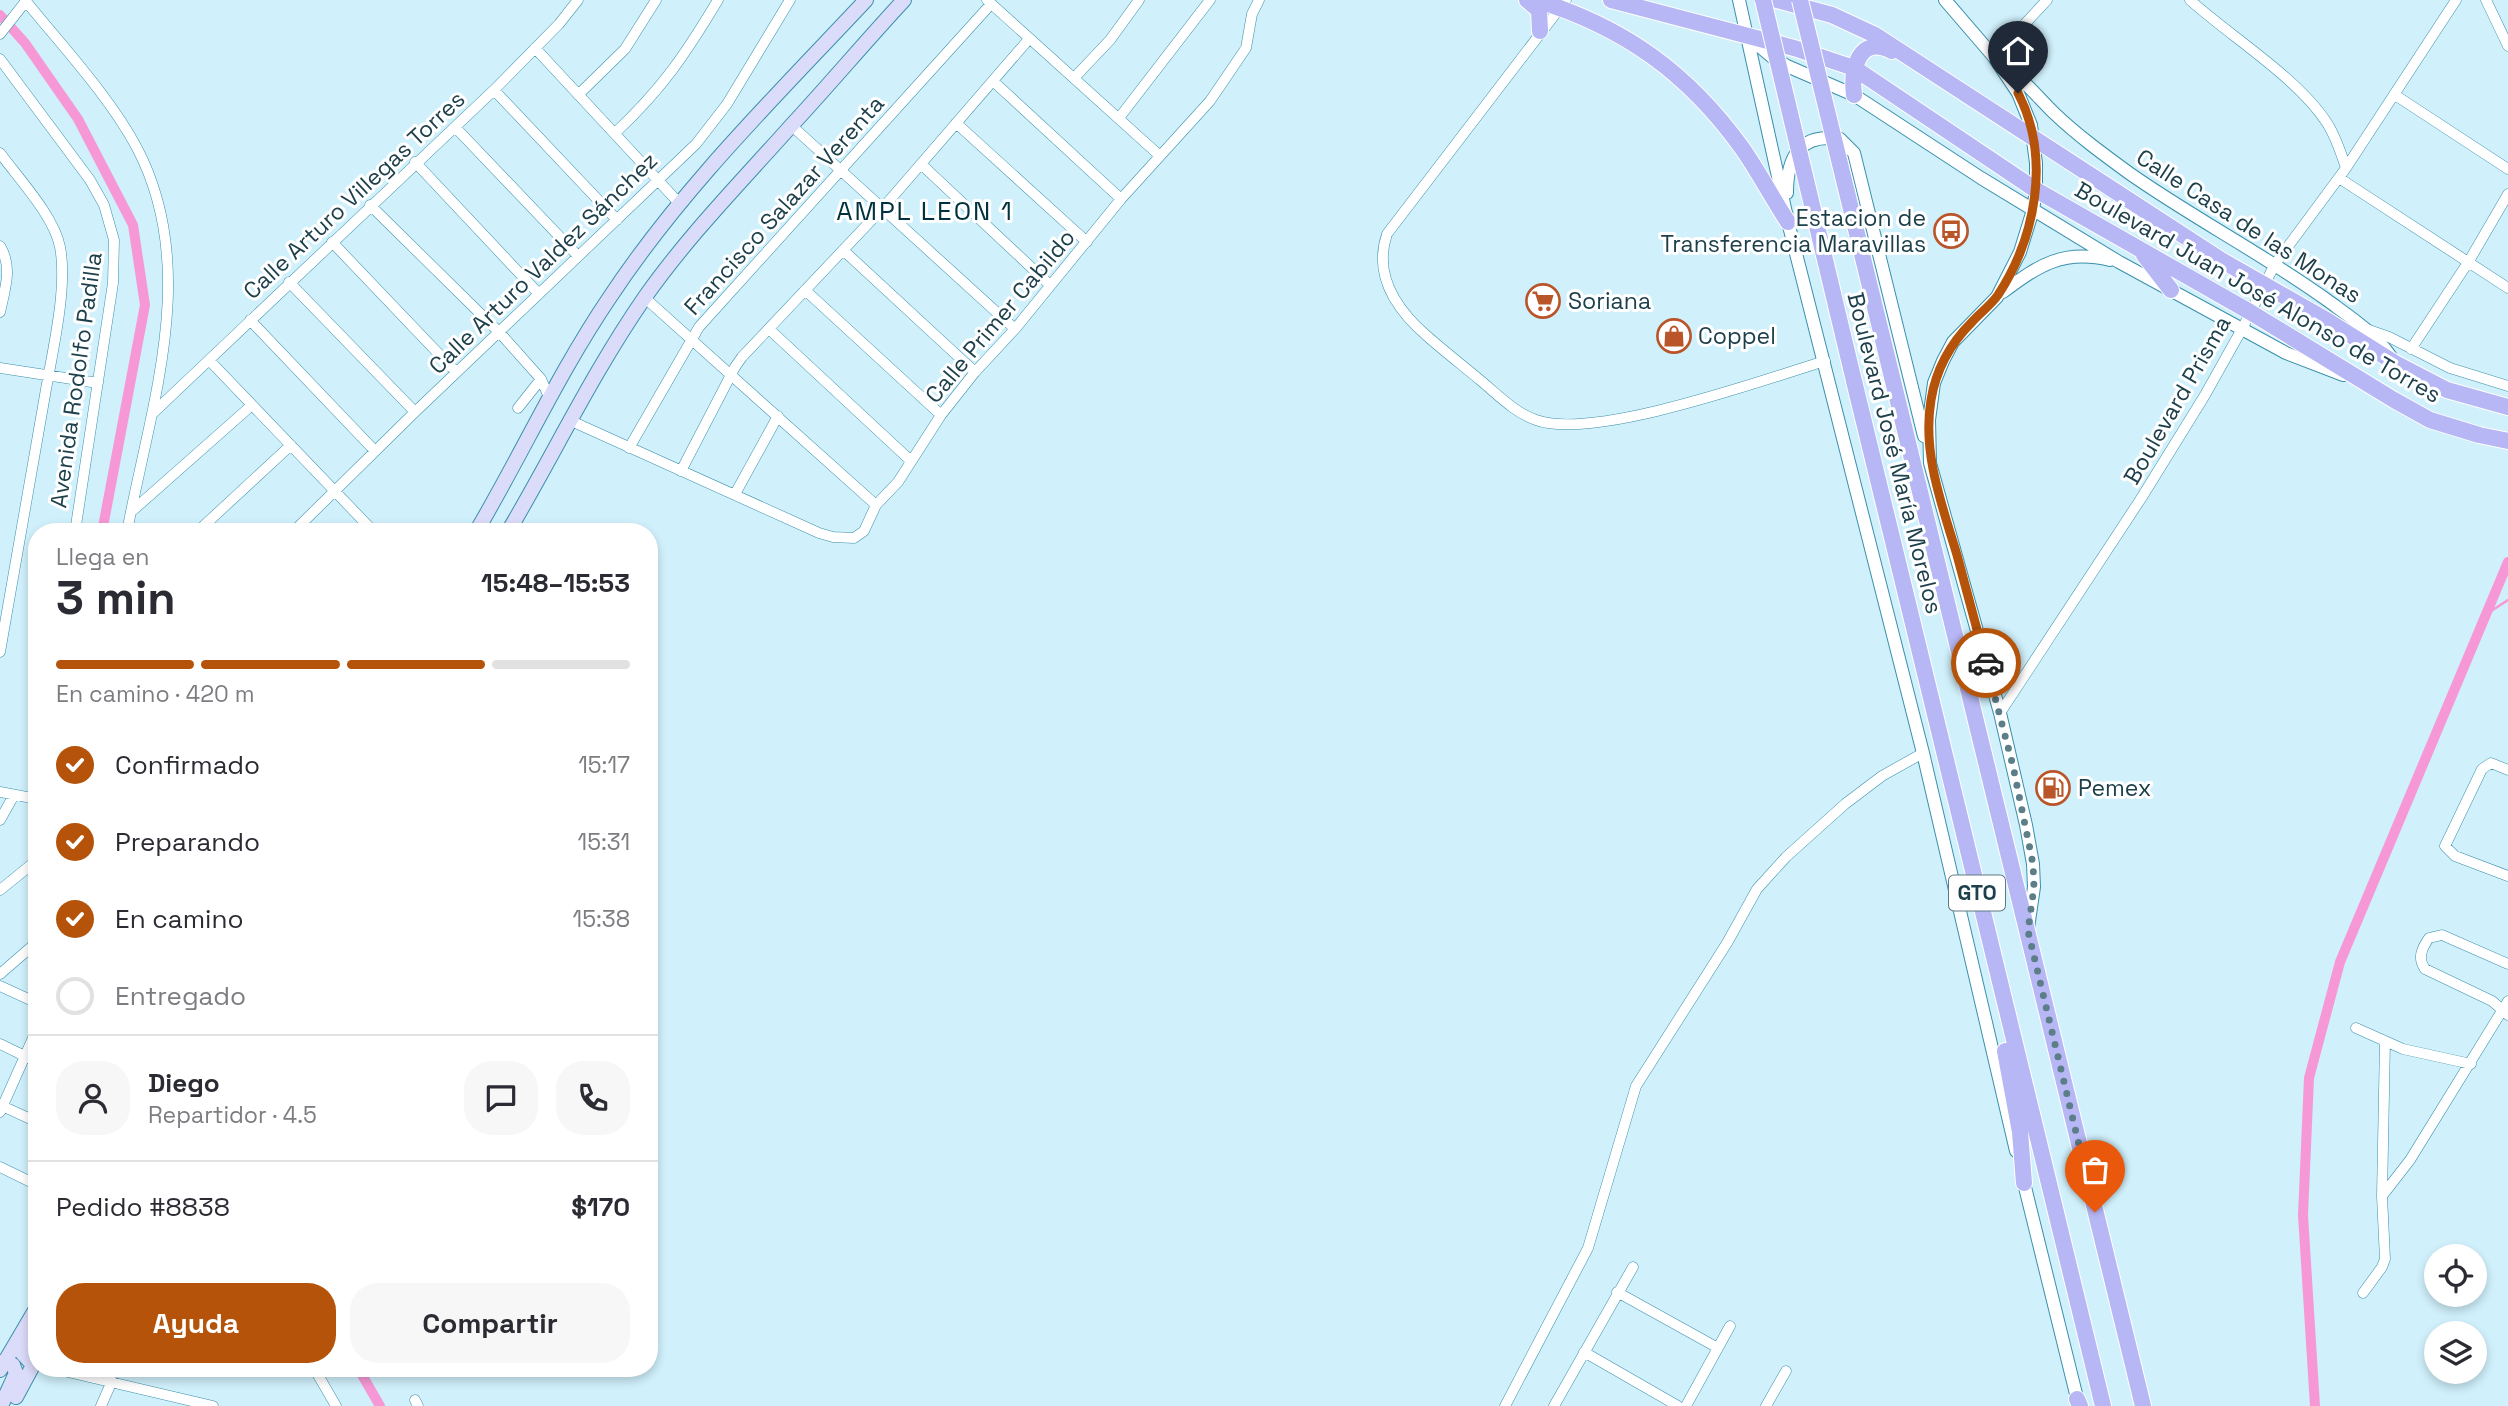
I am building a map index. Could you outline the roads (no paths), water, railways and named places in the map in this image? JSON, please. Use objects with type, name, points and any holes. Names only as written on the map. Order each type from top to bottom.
[{"type":"main road","points":[[481,523],[577,346],[611,295],[679,203],[866,0]]},
{"type":"main road","points":[[869,37],[896,0]]},
{"type":"main road","points":[[513,523],[569,419],[645,298],[714,210],[904,0]]},
{"type":"main road","points":[[1527,0],[1539,10],[1540,31]]},
{"type":"main road","points":[[1536,0],[1563,4],[1604,25],[1625,37],[1684,81],[1738,142],[1788,222]]},
{"type":"main road","name":"Boulevard Juan José Alonso de Torres","points":[[1611,0],[1819,55],[1854,68],[2036,190],[2250,312],[2431,420],[2508,441]]},
{"type":"main road","name":"Boulevard José María Morelos","points":[[1763,0],[2103,1406]]},
{"type":"main road","name":"Boulevard Juan José Alonso de Torres","points":[[1777,0],[1856,25],[1906,54],[2033,140],[2221,260],[2395,363],[2447,390],[2508,407]]},
{"type":"main road","name":"Boulevard José María Morelos","points":[[1800,0],[2143,1406]]},
{"type":"main road","points":[[1854,95],[1854,68],[1866,50],[1872,47],[1885,48],[1951,91],[1975,101]]},
{"type":"main road","points":[[2139,248],[2172,290]]},
{"type":"main road","points":[[1993,959],[1999,1015],[2020,1132],[2024,1183]]},
{"type":"main road","points":[[1,1406],[16,1373],[13,1365],[1,1364],[28,1321]]},
{"type":"main road","points":[[28,1341],[22,1351],[23,1356],[28,1359]]},
{"type":"main road","points":[[12,1406],[28,1376]]},
{"type":"street","points":[[0,34],[26,0],[125,129],[137,148],[157,202],[166,248],[169,285],[165,338],[129,523]]},
{"type":"street","name":"Calle Arturo Villegas Torres","points":[[152,414],[415,162],[456,127],[536,48],[578,0]]},
{"type":"street","points":[[578,95],[625,49],[656,0]]},
{"type":"street","points":[[615,133],[668,79],[718,0]]},
{"type":"street","name":"Calle Arturo Valdez Sánchez","points":[[302,523],[456,372],[696,144],[727,104],[790,0]]},
{"type":"street","points":[[1074,78],[1092,60],[1139,0]]},
{"type":"street","points":[[1119,118],[1210,0]]},
{"type":"street","name":"Calle Primer Cabildo","points":[[735,494],[833,537],[854,538],[864,531],[876,505],[898,482],[941,415],[975,372],[1158,155],[1203,109],[1246,48],[1252,14],[1259,0]]},
{"type":"street","points":[[1739,0],[1788,222],[1923,753],[2078,1404]]},
{"type":"street","points":[[1945,0],[1994,57],[2025,107],[2033,140],[2036,190],[2033,210],[2020,252],[1997,297]]},
{"type":"street","points":[[1994,57],[2046,0]]},
{"type":"street","points":[[2190,0],[2316,108],[2328,125],[2346,168]]},
{"type":"street","name":"Boulevard Prisma","points":[[2000,713],[2142,497],[2242,329],[2275,264],[2346,168],[2456,0]]},
{"type":"street","points":[[2486,0],[2508,46]]},
{"type":"street","points":[[989,2],[1158,155]]},
{"type":"street","name":"Francisco Salazar Verenta","points":[[629,448],[690,339],[989,2]]},
{"type":"street","points":[[1563,4],[1387,234],[1382,247],[1384,277],[1400,308],[1411,322],[1515,408],[1526,416],[1553,426],[1592,423],[1663,409],[1825,361]]},
{"type":"street","points":[[1747,37],[1772,58],[1854,95],[2119,262],[2286,353],[2373,386]]},
{"type":"street","points":[[681,471],[731,374],[753,345],[882,209],[1029,39]]},
{"type":"street","points":[[536,48],[679,203]]},
{"type":"street","name":"Calle Casa de las Monas","points":[[1994,57],[2095,148],[2171,202],[2275,264],[2363,328],[2389,337],[2450,368],[2508,386]]},
{"type":"street","name":"Avenida Rodolfo Padilla","points":[[0,59],[90,180],[104,205],[111,225],[114,250],[113,283],[76,523]]},
{"type":"street","points":[[993,81],[1121,199]]},
{"type":"street","points":[[494,90],[617,220]]},
{"type":"street","points":[[2395,95],[2508,169]]},
{"type":"street","points":[[956,123],[1087,242]]},
{"type":"street","points":[[792,126],[1014,328]]},
{"type":"street","points":[[456,127],[578,256]]},
{"type":"street","points":[[1788,222],[1787,176],[1796,151],[1817,139],[1840,139],[1854,153],[1858,164],[1930,463],[2013,766],[2033,864],[2034,887],[2028,931]]},
{"type":"street","points":[[0,153],[56,233],[60,246],[62,278],[48,376],[0,652]]},
{"type":"street","points":[[415,162],[539,294]]},
{"type":"street","points":[[921,164],[1050,285]]},
{"type":"street","points":[[2339,178],[2508,288]]},
{"type":"street","points":[[2411,349],[2469,261],[2508,194]]},
{"type":"street","points":[[370,205],[499,332],[541,379],[549,397]]},
{"type":"street","points":[[332,242],[456,372]]},
{"type":"street","points":[[0,246],[8,264],[0,313]]},
{"type":"street","points":[[843,250],[975,372]]},
{"type":"street","points":[[1930,463],[1930,402],[1942,361],[1953,342],[1997,297],[2052,260],[2082,256],[2119,262]]},
{"type":"street","points":[[289,282],[415,412]]},
{"type":"street","points":[[806,290],[941,415]]},
{"type":"street","points":[[645,298],[876,505]]},
{"type":"street","points":[[250,320],[375,451]]},
{"type":"street","points":[[2363,328],[2385,348],[2395,363]]},
{"type":"street","points":[[769,330],[911,461]]},
{"type":"street","points":[[209,360],[366,523]]},
{"type":"street","points":[[0,368],[98,383]]},
{"type":"street","points":[[518,408],[541,379]]},
{"type":"street","points":[[131,512],[252,405]]},
{"type":"street","points":[[569,419],[735,494],[778,416]]},
{"type":"street","points":[[207,523],[291,445]]},
{"type":"street","points":[[1505,1406],[1588,1248],[1636,1086],[1727,943],[1757,889],[1786,857],[1844,804],[1882,776],[1923,753]]},
{"type":"street","points":[[2508,770],[2490,764],[2482,769],[2445,846],[2455,856],[2508,876]]},
{"type":"street","points":[[0,792],[28,797]]},
{"type":"street","points":[[0,820],[14,795]]},
{"type":"street","points":[[0,890],[28,867]]},
{"type":"street","points":[[2382,1196],[2410,1160],[2506,1009],[2425,969],[2421,953],[2428,938],[2442,935],[2508,964]]},
{"type":"street","points":[[0,974],[28,950]]},
{"type":"street","points":[[0,986],[28,999]]},
{"type":"street","points":[[2356,1028],[2403,1049],[2471,1064]]},
{"type":"street","points":[[2363,1293],[2385,1259],[2382,1196],[2385,1041]]},
{"type":"street","points":[[0,1044],[28,1058]]},
{"type":"street","points":[[28,1049],[1,1108],[28,1118]]},
{"type":"street","points":[[0,1167],[28,1181]]},
{"type":"street","points":[[1554,1406],[1633,1267]]},
{"type":"street","points":[[1617,1292],[1718,1348]]},
{"type":"street","points":[[1686,1406],[1730,1326]]},
{"type":"street","points":[[1584,1352],[1678,1406]]},
{"type":"street","points":[[1,1364],[28,1363]]},
{"type":"street","points":[[1766,1406],[1786,1371]]},
{"type":"street","points":[[93,1377],[213,1406]]},
{"type":"street","points":[[319,1377],[336,1406]]},
{"type":"street","points":[[102,1406],[112,1381]]},
{"type":"waterway","points":[[0,15],[25,43],[78,119],[133,225],[145,305],[104,523]]},
{"type":"waterway","points":[[2315,1406],[2303,1215],[2309,1078],[2340,962],[2508,562]]},
{"type":"waterway","points":[[2485,615],[2508,600]]},
{"type":"waterway","points":[[363,1377],[380,1406]]},
{"type":"place","name":"Estacion de Transferencia Maravillas","points":[[1951,231]]},
{"type":"place","name":"Soriana","points":[[1543,301]]},
{"type":"place","name":"Coppel","points":[[1674,336]]},
{"type":"place","name":"Pemex","points":[[2053,788]]},
{"type":"district","name":"AMPL LEON 1","points":[[925,211]]}]
